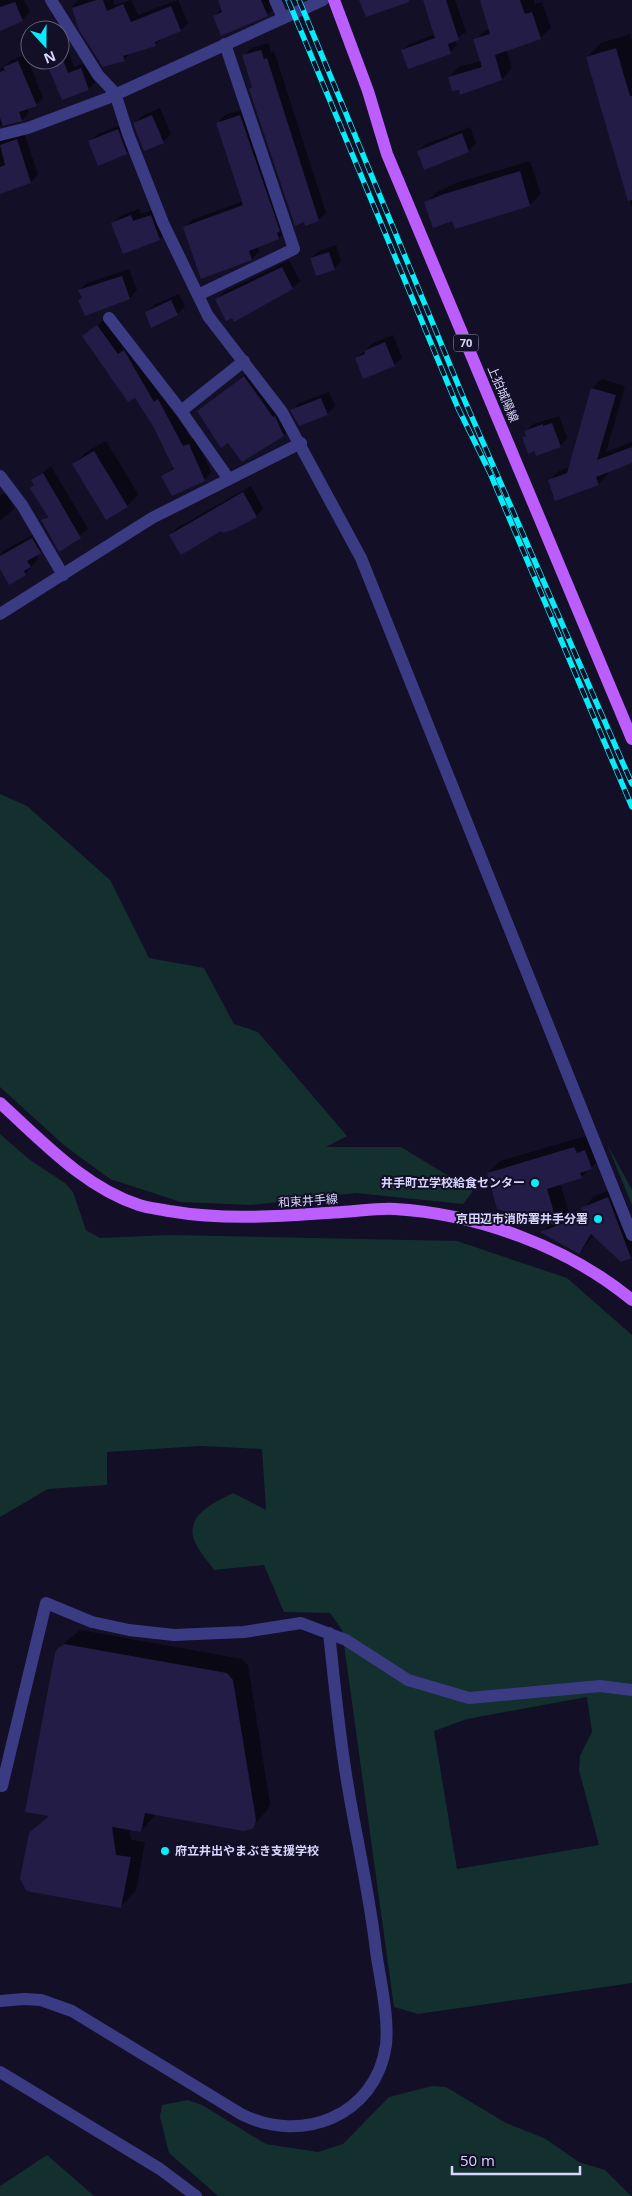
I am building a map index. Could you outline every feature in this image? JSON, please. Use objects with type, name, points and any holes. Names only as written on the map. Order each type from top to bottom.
[{"type":"main road","name":"上狛城陽線","points":[[334,0],[368,91],[387,154],[632,739]]},
{"type":"main road","name":"和束井手線","points":[[0,1103],[52,1150],[95,1185],[140,1206],[192,1215],[248,1218],[394,1209],[458,1218],[515,1235],[562,1255],[607,1279],[632,1300]]},
{"type":"street","points":[[51,0],[98,75],[115,93],[128,134],[163,222],[190,282],[208,316],[271,395],[301,443],[361,558],[632,1235]]},
{"type":"street","points":[[275,0],[283,18]]},
{"type":"street","points":[[0,135],[90,105],[323,0]]},
{"type":"street","points":[[198,295],[294,249],[225,44]]},
{"type":"street","points":[[109,318],[181,411],[228,478]]},
{"type":"street","points":[[181,411],[244,361]]},
{"type":"street","points":[[0,614],[152,518],[228,478],[301,443]]},
{"type":"street","points":[[0,476],[22,505],[63,575]]},
{"type":"street","points":[[2,1786],[46,1603],[92,1622],[130,1630],[174,1635],[244,1632],[301,1623],[346,1640],[408,1680],[470,1698],[600,1686],[632,1690]]},
{"type":"street","points":[[0,2001],[41,2000],[72,2011],[241,2114],[266,2124],[294,2128],[321,2123],[347,2109],[368,2088],[379,2067],[386,2045],[387,2030],[372,1912],[345,1768],[329,1633]]},
{"type":"street","points":[[0,2072],[160,2169],[196,2196]]},
{"type":"green space","points":[[0,794],[27,806],[110,880],[149,958],[204,968],[234,1024],[258,1032],[347,1136],[326,1147],[401,1147],[473,1191],[463,1204],[356,1193],[251,1205],[181,1202],[110,1179],[65,1146],[0,1087]]},
{"type":"green space","points":[[0,1134],[30,1160],[65,1183],[73,1192],[86,1230],[100,1238],[170,1235],[457,1241],[567,1278],[632,1335],[632,1983],[418,2014],[394,2007],[342,1630],[330,1613],[284,1612],[264,1565],[214,1570],[199,1549],[193,1536],[195,1521],[199,1515],[212,1504],[233,1493],[266,1510],[262,1449],[201,1446],[107,1452],[107,1485],[48,1489],[0,1517]],"holes":[[[587,1697],[592,1732],[580,1756],[579,1770],[599,1845],[457,1869],[434,1731],[467,1719]]]},
{"type":"green space","points":[[607,1144],[632,1190],[632,1205]]},
{"type":"green space","points":[[432,2086],[446,2087],[506,2123],[546,2139],[579,2162],[605,2170],[631,2196],[218,2196],[169,2153],[160,2117],[162,2105],[188,2100],[202,2105],[266,2144],[318,2152],[343,2144],[389,2097]]},
{"type":"green space","points":[[47,2155],[94,2196],[0,2196],[0,2186]]},
{"type":"building","points":[[96,0],[103,0],[107,11],[123,4],[131,22],[171,6],[181,31],[155,42],[156,46],[123,56],[125,61],[103,67],[79,30],[72,8]]},
{"type":"building","points":[[218,0],[261,0],[268,16],[221,36],[213,16],[222,12]]},
{"type":"building","points":[[359,0],[409,0],[409,2],[366,17]]},
{"type":"building","points":[[423,0],[446,0],[459,40],[448,44],[451,54],[408,69],[401,50],[435,38]]},
{"type":"building","points":[[480,0],[520,0],[525,14],[532,12],[541,39],[495,55],[502,80],[460,95],[459,90],[452,91],[448,77],[482,67],[473,39],[490,34]]},
{"type":"building","points":[[15,2],[23,20],[0,31],[0,7]]},
{"type":"building","points":[[616,48],[630,96],[632,96],[632,200],[628,201],[586,57]]},
{"type":"building","points":[[261,50],[264,59],[267,58],[319,221],[305,226],[304,222],[295,226],[249,89],[252,87],[242,55]]},
{"type":"building","points":[[18,61],[20,70],[22,70],[37,106],[19,112],[22,121],[3,126],[0,118],[0,72],[5,70],[3,67]]},
{"type":"building","points":[[81,68],[89,90],[62,100],[49,70],[67,70],[68,73]]},
{"type":"building","points":[[152,115],[164,143],[144,151],[133,123]]},
{"type":"building","points":[[240,115],[280,231],[277,233],[279,239],[249,251],[252,260],[201,279],[183,227],[243,205],[216,123]]},
{"type":"building","points":[[118,129],[127,154],[98,166],[88,141]]},
{"type":"building","points":[[462,133],[469,152],[424,170],[417,151]]},
{"type":"building","points":[[17,139],[31,183],[0,194],[0,167],[5,165],[0,145]]},
{"type":"building","points":[[520,171],[530,206],[455,229],[452,221],[433,228],[424,202]]},
{"type":"building","points":[[131,215],[133,221],[151,215],[160,240],[123,254],[111,223]]},
{"type":"building","points":[[329,252],[335,270],[316,276],[310,258]]},
{"type":"building","points":[[282,267],[293,289],[234,322],[232,318],[226,321],[215,299]]},
{"type":"building","points":[[122,276],[130,299],[85,316],[78,300],[82,298],[78,290]]},
{"type":"building","points":[[171,300],[178,315],[151,328],[145,312]]},
{"type":"building","points":[[97,325],[118,354],[124,350],[154,402],[158,399],[183,446],[189,444],[205,481],[172,496],[161,476],[174,469],[153,426],[135,398],[128,402],[82,336]]},
{"type":"building","points":[[385,342],[395,366],[363,379],[355,358],[365,354],[364,351]]},
{"type":"building","points":[[244,376],[273,417],[275,416],[284,436],[242,462],[228,443],[221,448],[197,411]]},
{"type":"building","points":[[591,388],[616,395],[597,460],[632,447],[632,463],[596,477],[599,485],[555,501],[548,480],[567,473]]},
{"type":"building","points":[[321,398],[328,415],[299,426],[290,410]]},
{"type":"building","points":[[552,423],[561,447],[536,456],[534,451],[528,454],[522,437],[526,436],[524,431],[543,424],[543,426]]},
{"type":"building","points":[[94,451],[128,507],[106,520],[72,464]]},
{"type":"building","points":[[43,473],[81,538],[59,552],[41,520],[48,517],[30,488],[34,485],[31,480]]},
{"type":"building","points":[[243,492],[257,517],[235,529],[223,533],[221,531],[181,555],[169,535]]},
{"type":"building","points":[[32,538],[41,553],[27,561],[31,567],[24,571],[26,575],[9,585],[0,569],[0,556]]},
{"type":"building","points":[[574,1147],[577,1153],[585,1150],[592,1169],[580,1173],[582,1178],[547,1189],[558,1226],[497,1209],[487,1173]]},
{"type":"building","points":[[608,1197],[631,1258],[621,1262],[591,1234],[579,1254],[540,1232],[584,1215],[581,1208]]},
{"type":"building","points":[[64,1644],[227,1673],[233,1680],[256,1820],[255,1825],[252,1829],[243,1831],[145,1813],[141,1832],[112,1827],[116,1855],[131,1857],[121,1908],[31,1892],[26,1890],[20,1879],[29,1833],[49,1816],[25,1812],[55,1653]]},
{"type":"railway","points":[[288,0],[458,408],[490,473],[632,807]]},
{"type":"railway","points":[[299,0],[464,399],[632,784]]},
{"type":"place","name":"井手町立学校給食センター","points":[[535,1183]]},
{"type":"place","name":"京田辺市消防署井手分署","points":[[598,1219]]},
{"type":"place","name":"府立井出やまぶき支援学校","points":[[165,1851]]}]
